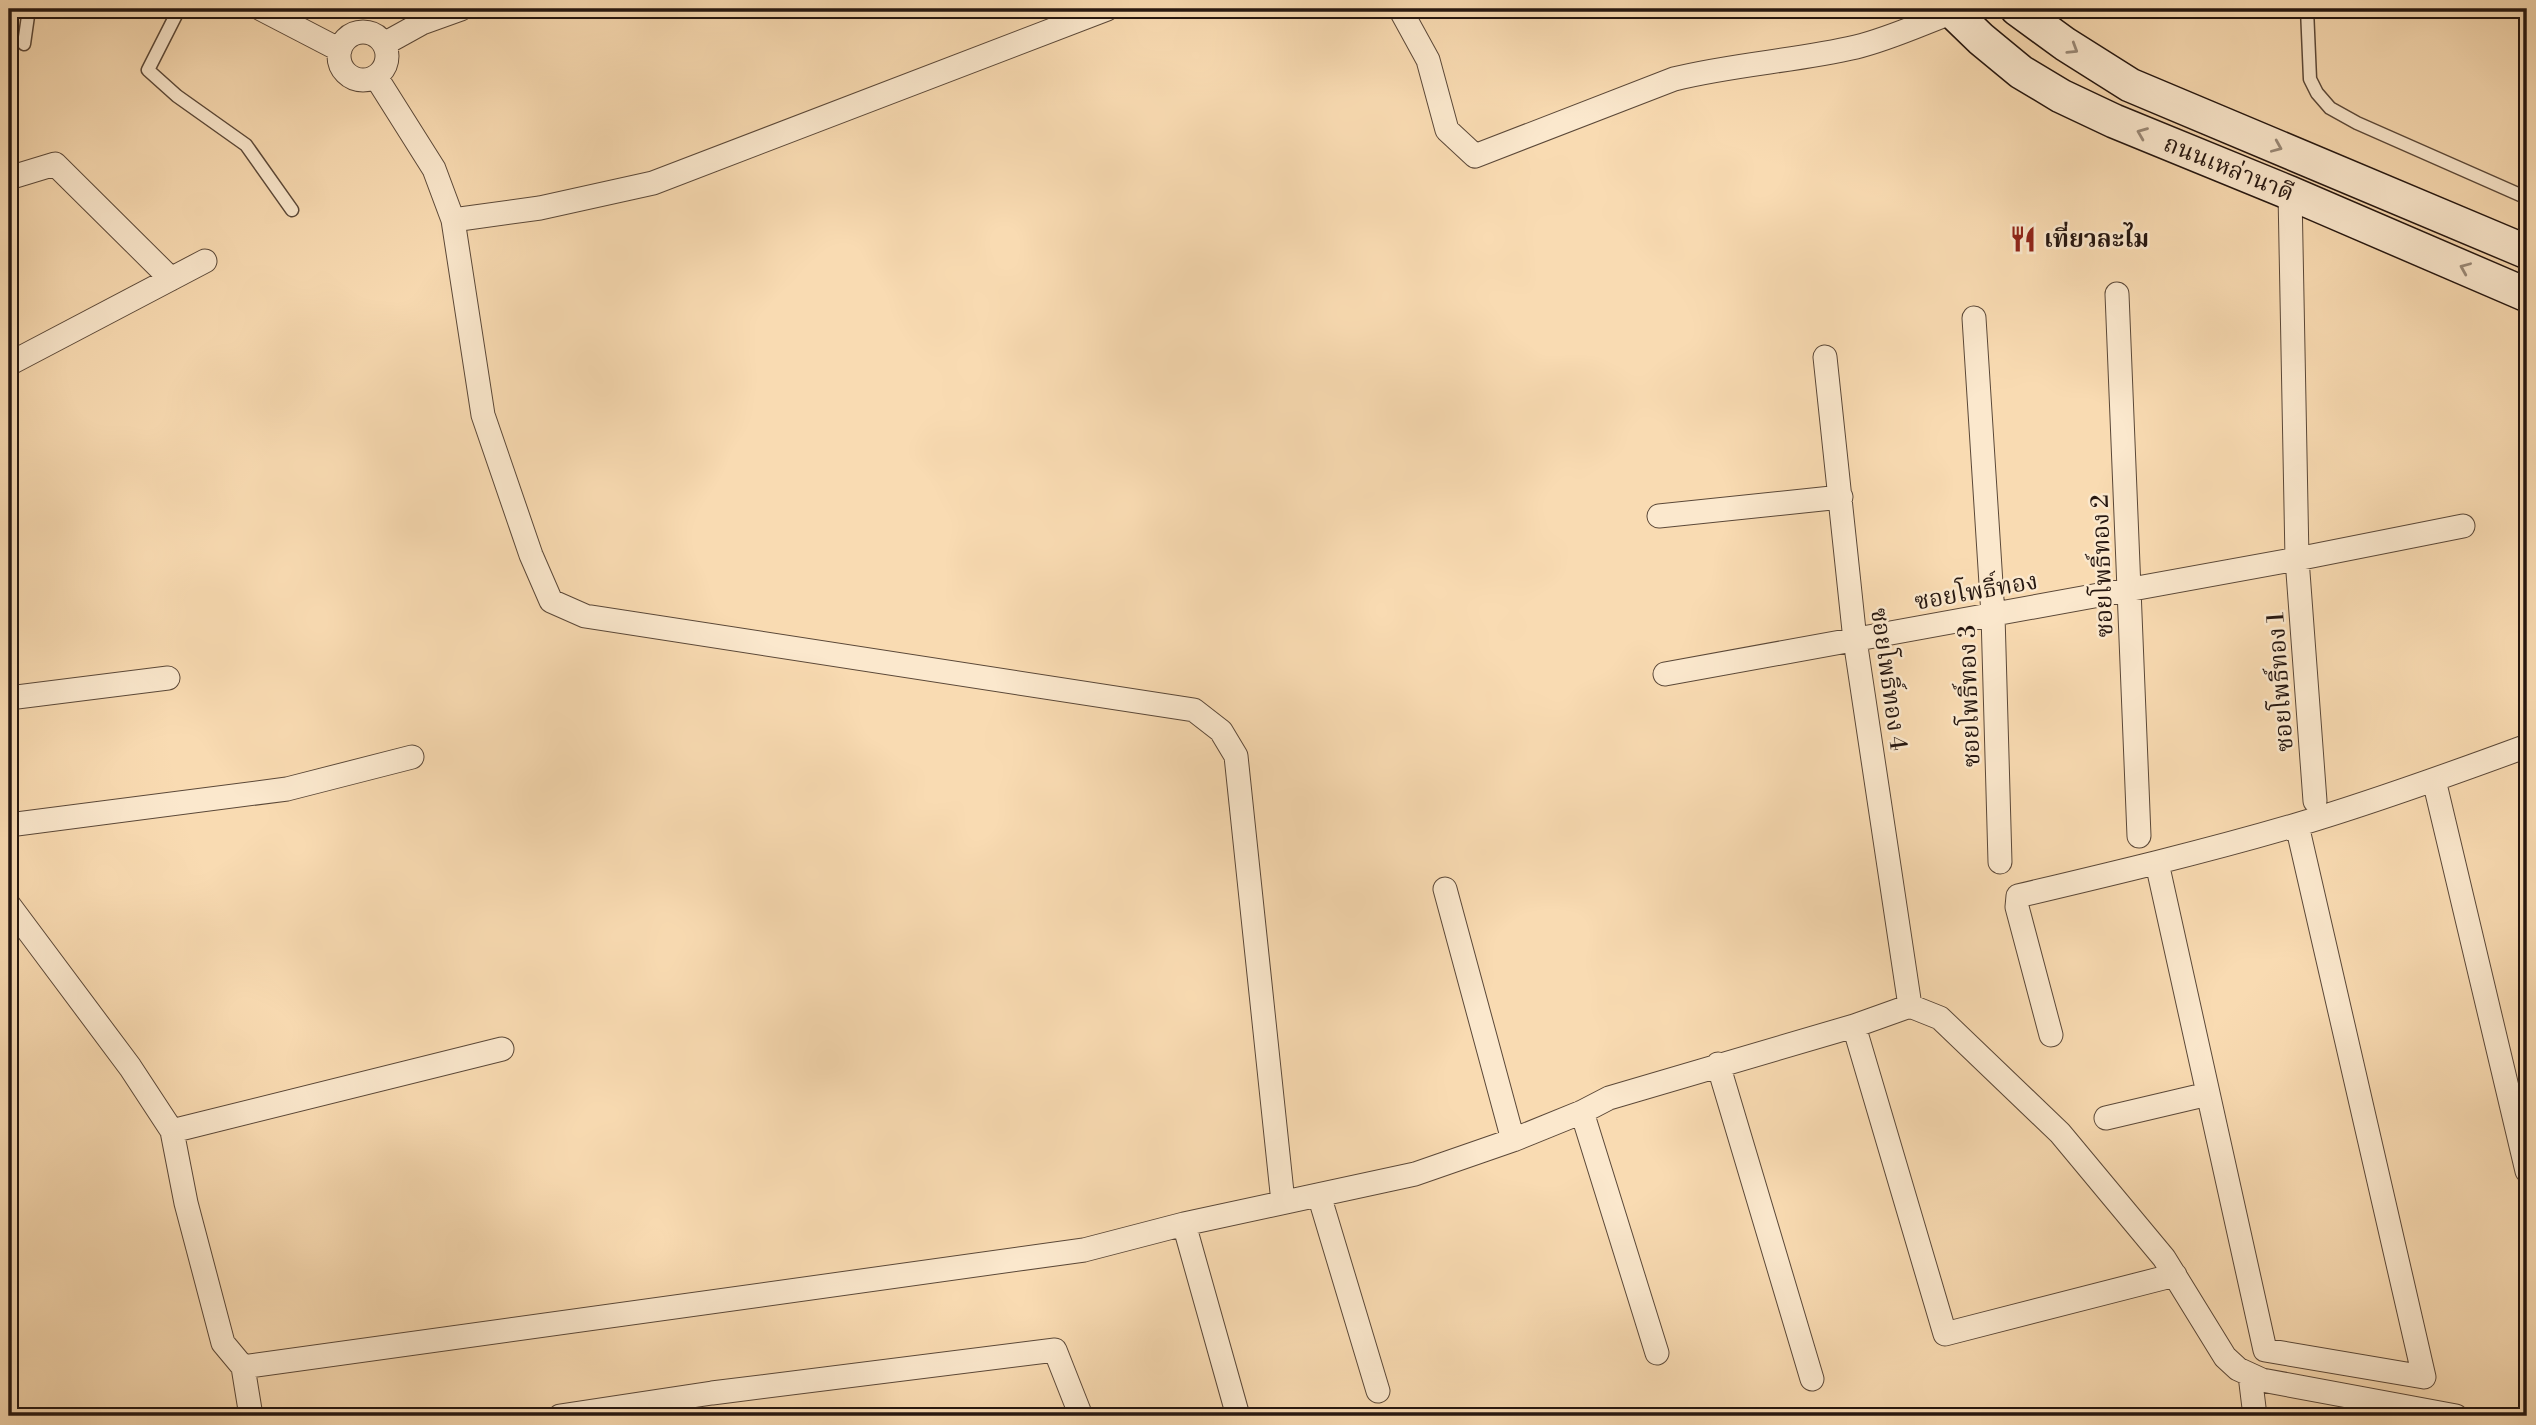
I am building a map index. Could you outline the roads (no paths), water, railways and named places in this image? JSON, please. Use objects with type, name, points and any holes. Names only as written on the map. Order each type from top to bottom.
[{"type":"main road","name":"ถนนเหล่านาดี","points":[[2017,9],[2065,44],[2130,85],[2527,252]]},
{"type":"main road","name":"ถนนเหล่านาดี","points":[[1952,10],[1981,39],[2021,72],[2061,96],[2114,121],[2527,295]]},
{"type":"street","points":[[261,9],[340,50]]},
{"type":"street","points":[[384,44],[422,23],[461,9]]},
{"type":"street","points":[[453,220],[540,208],[653,183],[1107,9]]},
{"type":"street","points":[[1400,9],[1428,60],[1447,131],[1475,156],[1674,79],[1706,71],[1820,55],[1860,46],[1952,10]]},
{"type":"street","points":[[360,32],[374,34],[384,44],[387,59],[382,72],[363,81],[349,76],[341,64],[340,50],[347,38],[360,32]]},
{"type":"street","points":[[376,76],[434,169],[453,220],[483,415],[531,555],[551,601],[585,616],[1194,709],[1221,731],[1236,756],[1283,1202]]},
{"type":"street","points":[[9,178],[55,164],[171,279]]},
{"type":"street","points":[[2290,193],[2297,559]]},
{"type":"street","points":[[9,364],[205,261]]},
{"type":"street","name":"ซอยโพธิ์ทอง 2","points":[[2116,294],[2139,836]]},
{"type":"street","name":"ซอยโพธิ์ทอง 3","points":[[1974,318],[1993,615],[2000,862]]},
{"type":"street","name":"ซอยโพธิ์ทอง 4","points":[[1825,357],[1855,640],[1910,1006]]},
{"type":"street","points":[[1659,516],[1841,497]]},
{"type":"street","name":"ซอยโพธิ์ทอง","points":[[1665,674],[2130,590],[2463,526]]},
{"type":"street","name":"ซอยโพธิ์ทอง 1","points":[[2297,559],[2315,802]]},
{"type":"street","points":[[9,698],[168,678]]},
{"type":"street","points":[[2051,1035],[2017,907],[2018,896],[2157,863],[2297,825],[2527,746]]},
{"type":"street","points":[[9,825],[288,789],[412,757]]},
{"type":"street","points":[[2434,780],[2527,1171]]},
{"type":"street","points":[[2157,863],[2265,1350],[2424,1377],[2297,825]]},
{"type":"street","points":[[1444,889],[1513,1140]]},
{"type":"street","points":[[9,905],[130,1067],[172,1131],[187,1203],[223,1343],[243,1367],[251,1416]]},
{"type":"street","points":[[243,1367],[1084,1250],[1184,1224],[1415,1174],[1513,1140],[1609,1098],[1854,1026],[1910,1006],[1940,1018],[2060,1133],[2164,1258],[2225,1357],[2238,1369],[2262,1380],[2456,1416]]},
{"type":"street","points":[[1854,1026],[1945,1334],[2175,1275]]},
{"type":"street","points":[[172,1131],[502,1049]]},
{"type":"street","points":[[1718,1065],[1812,1379]]},
{"type":"street","points":[[2106,1118],[2208,1094]]},
{"type":"street","points":[[1582,1112],[1657,1353]]},
{"type":"street","points":[[1319,1195],[1378,1391]]},
{"type":"street","points":[[1184,1224],[1238,1416]]},
{"type":"street","points":[[560,1416],[712,1393],[1055,1350],[1081,1416]]},
{"type":"street","points":[[2250,1375],[2255,1416]]},
{"type":"lane","points":[[24,44],[29,9]]},
{"type":"lane","points":[[179,9],[148,70],[177,96],[246,145],[292,210]]},
{"type":"lane","points":[[2307,9],[2310,79],[2329,108],[2527,198]]},
{"type":"place","name":"เที่ยวละไม","points":[[2023,239]]}]
